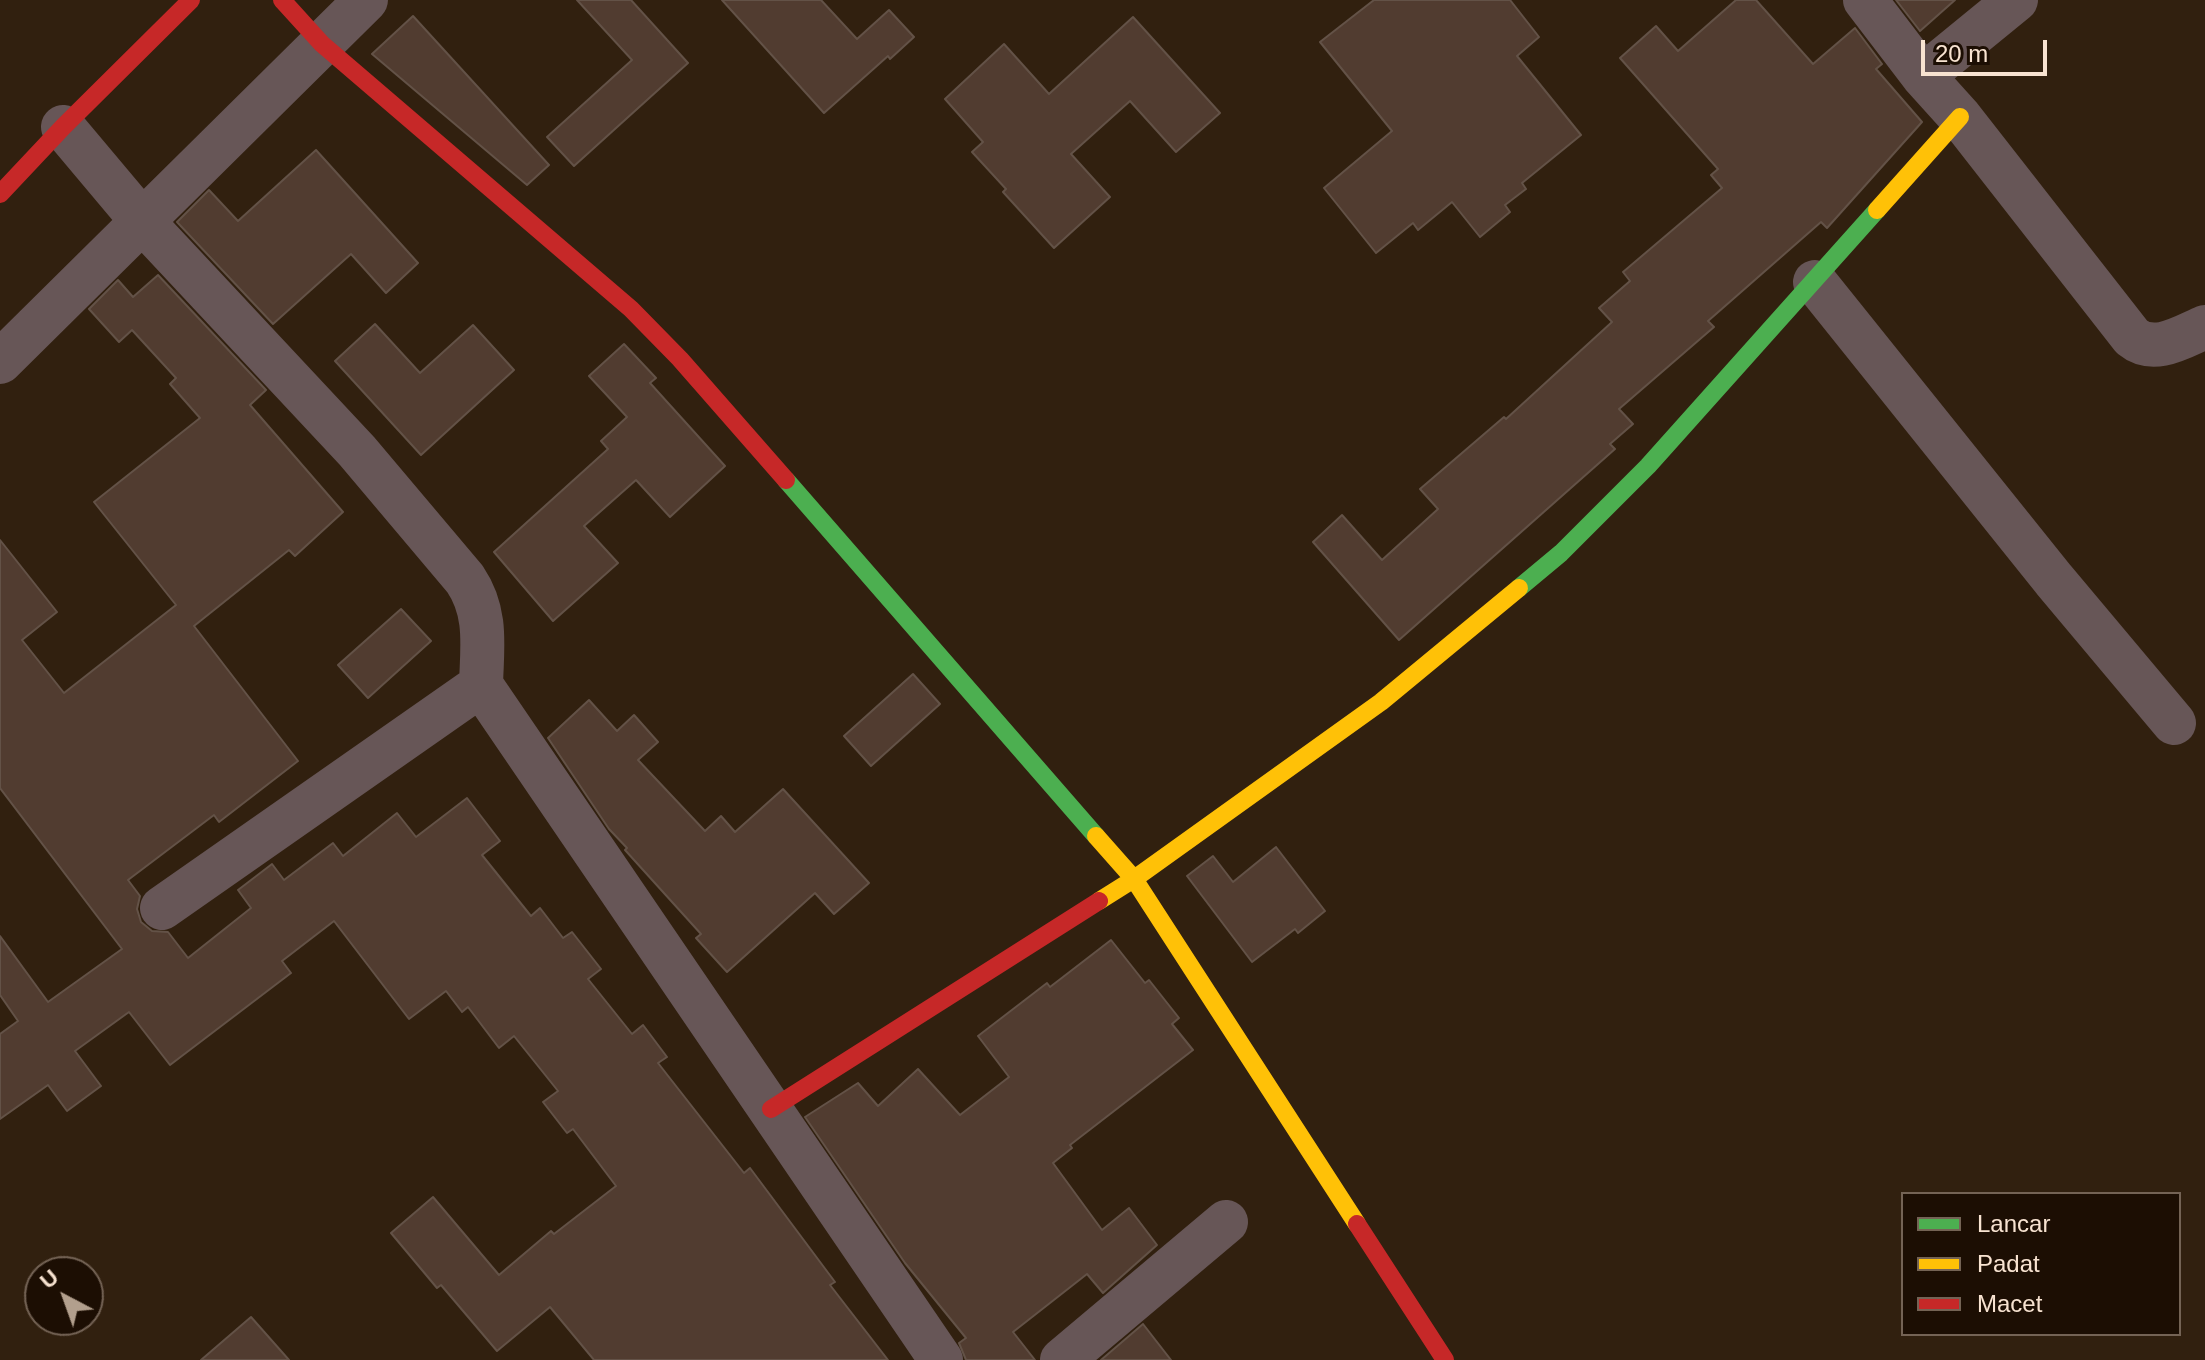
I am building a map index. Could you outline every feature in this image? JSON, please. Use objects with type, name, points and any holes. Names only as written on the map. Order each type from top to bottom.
[{"type":"street","points":[[0,194],[191,0]]},
{"type":"street","points":[[282,0],[322,44],[578,261],[680,359],[1134,879],[1445,1360]]},
{"type":"street","points":[[0,362],[366,0]]},
{"type":"street","points":[[1865,0],[2132,337],[2149,347],[2205,327]]},
{"type":"street","points":[[1923,76],[2016,0]]},
{"type":"street","points":[[771,1109],[1134,879],[1381,702],[1561,553],[1648,466],[1960,117]]},
{"type":"street","points":[[63,127],[142,221],[357,451],[465,579],[483,622],[481,685],[941,1360]]},
{"type":"street","points":[[1815,282],[2054,580],[2174,723]]},
{"type":"street","points":[[162,908],[481,685]]},
{"type":"street","points":[[1062,1360],[1226,1222]]},
{"type":"building","points":[[577,0],[631,0],[688,63],[574,166],[547,137],[632,60]]},
{"type":"building","points":[[722,0],[821,0],[857,39],[889,10],[914,37],[824,113]]},
{"type":"building","points":[[1374,0],[1510,0],[1539,37],[1517,56],[1581,135],[1522,183],[1526,189],[1505,205],[1510,212],[1480,237],[1452,202],[1418,230],[1413,223],[1376,253],[1324,188],[1392,131],[1320,42]]},
{"type":"building","points":[[1736,0],[1756,0],[1813,64],[1855,28],[1882,64],[1876,69],[1922,122],[1827,228],[1821,222],[1708,321],[1714,327],[1619,409],[1633,424],[1610,444],[1615,449],[1399,640],[1313,542],[1342,515],[1382,560],[1438,509],[1420,489],[1504,417],[1506,419],[1612,322],[1599,308],[1630,281],[1623,272],[1722,188],[1711,175],[1718,169],[1620,58],[1656,26],[1678,51]]},
{"type":"building","points":[[1896,0],[1955,0],[1920,31]]},
{"type":"building","points":[[413,16],[549,165],[527,185],[372,54]]},
{"type":"building","points":[[1133,17],[1220,113],[1176,152],[1130,101],[1071,154],[1110,197],[1054,248],[1003,192],[1006,189],[972,152],[983,142],[945,99],[1004,44],[1049,94]]},
{"type":"building","points":[[316,150],[418,263],[386,293],[351,254],[273,324],[177,222],[209,190],[238,221]]},
{"type":"building","points":[[158,275],[266,390],[250,405],[343,512],[295,556],[289,550],[194,626],[298,761],[219,822],[214,815],[128,880],[140,896],[137,909],[141,922],[152,931],[168,932],[188,958],[251,908],[238,890],[272,864],[284,880],[333,843],[343,856],[397,813],[416,837],[467,798],[500,841],[482,855],[531,916],[540,908],[563,938],[572,932],[601,969],[588,979],[632,1034],[643,1025],[667,1057],[658,1063],[744,1173],[750,1168],[835,1282],[830,1285],[888,1360],[594,1360],[550,1307],[497,1351],[441,1285],[437,1288],[391,1233],[433,1197],[499,1275],[551,1231],[554,1234],[616,1186],[573,1129],[567,1133],[543,1102],[558,1091],[514,1036],[499,1048],[468,1007],[462,1012],[446,991],[409,1019],[334,921],[282,961],[291,973],[170,1065],[129,1012],[75,1051],[101,1086],[67,1111],[48,1085],[0,1119],[0,1034],[18,1021],[0,995],[0,936],[48,1002],[122,949],[0,788],[0,540],[57,612],[22,640],[64,693],[176,605],[94,502],[200,418],[170,384],[176,378],[132,330],[119,342],[89,309],[118,280],[133,297]]},
{"type":"building","points":[[375,324],[420,373],[473,325],[514,370],[421,455],[335,361]]},
{"type":"building","points":[[624,344],[656,378],[650,383],[725,466],[670,517],[636,480],[584,526],[618,563],[553,621],[494,552],[608,449],[601,441],[627,417],[589,376]]},
{"type":"building","points":[[401,609],[431,641],[368,698],[338,665]]},
{"type":"building","points":[[913,674],[940,704],[871,766],[844,736]]},
{"type":"building","points":[[589,700],[617,731],[634,715],[658,742],[638,760],[705,831],[721,816],[735,832],[783,789],[869,883],[834,914],[815,893],[727,972],[696,938],[701,934],[625,850],[627,848],[609,829],[548,738]]},
{"type":"building","points":[[1276,847],[1325,911],[1298,933],[1295,929],[1252,962],[1187,876],[1213,856],[1233,882]]},
{"type":"building","points":[[1111,940],[1145,983],[1149,980],[1179,1018],[1172,1024],[1193,1050],[1070,1145],[1072,1148],[1053,1163],[1102,1230],[1129,1208],[1157,1245],[1103,1293],[1087,1274],[1013,1332],[1035,1360],[966,1360],[959,1343],[966,1338],[905,1263],[805,1117],[858,1083],[878,1106],[918,1069],[960,1115],[1009,1077],[978,1036],[1047,983],[1050,987]]},
{"type":"building","points":[[251,1317],[289,1360],[201,1360]]},
{"type":"building","points":[[1143,1324],[1171,1360],[1101,1360]]},
{"type":"traffic: fast","points":[[1519,588],[1561,553],[1648,466],[1877,210]]},
{"type":"traffic: fast","points":[[786,480],[1096,836]]},
{"type":"traffic: slow","points":[[1877,210],[1960,117]]},
{"type":"traffic: slow","points":[[1099,901],[1381,702],[1519,588]]},
{"type":"traffic: slow","points":[[1096,836],[1134,879],[1357,1224]]},
{"type":"traffic: jam","points":[[0,194],[191,0]]},
{"type":"traffic: jam","points":[[282,0],[322,44],[631,309],[680,359],[786,480]]},
{"type":"traffic: jam","points":[[771,1109],[1099,901]]},
{"type":"traffic: jam","points":[[1357,1224],[1445,1360]]}]
